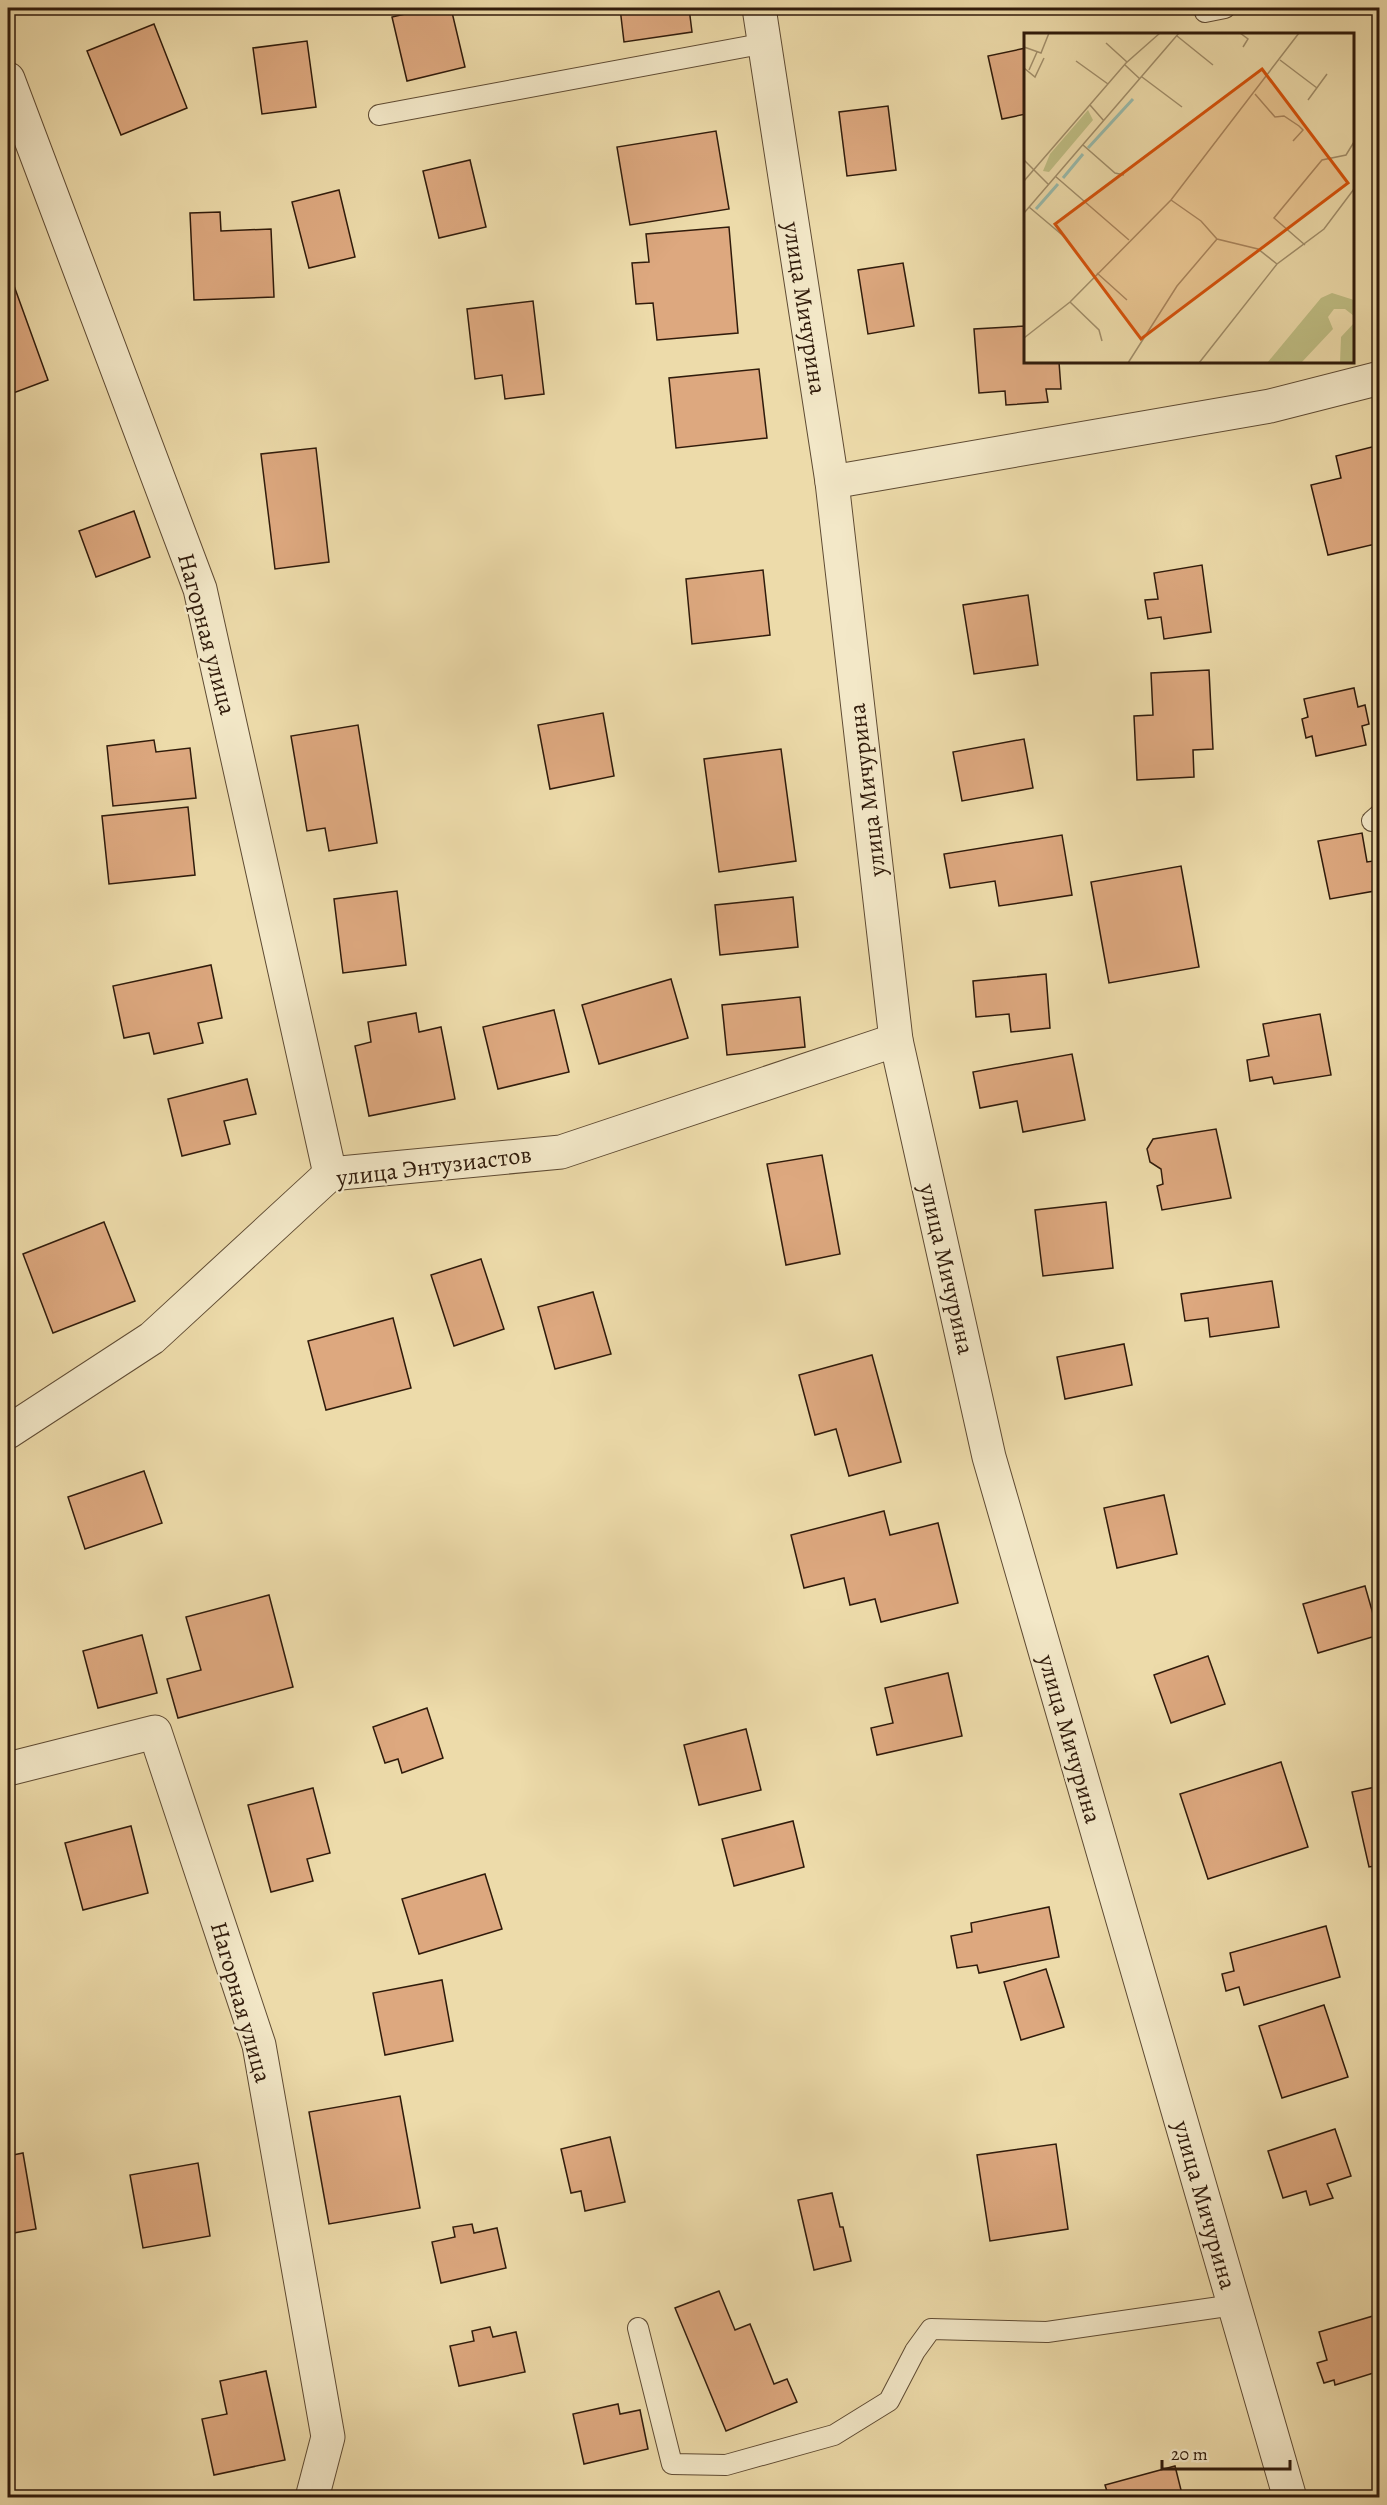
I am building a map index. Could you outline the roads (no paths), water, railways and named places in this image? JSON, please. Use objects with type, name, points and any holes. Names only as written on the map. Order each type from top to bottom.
[{"type":"street","name":"улица Мичурина","points":[[759,8],[832,482],[896,1040],[989,1457],[1290,2498]]},
{"type":"street","name":"Нагорная улица","points":[[8,80],[200,589],[330,1174]]},
{"type":"street","points":[[832,482],[1270,406],[1380,378]]},
{"type":"street","name":"улица Энтузиастов","points":[[8,1432],[152,1338],[330,1174],[561,1152],[896,1040]]},
{"type":"street","name":"Нагорная улица","points":[[8,1769],[155,1732],[258,2045],[328,2437],[312,2498]]},
{"type":"lane","points":[[1205,12],[1225,8]]},
{"type":"lane","points":[[379,116],[766,43]]},
{"type":"lane","points":[[638,2328],[672,2464],[726,2465],[834,2435],[889,2401],[915,2351],[931,2329],[1047,2332],[1234,2305]]}]
